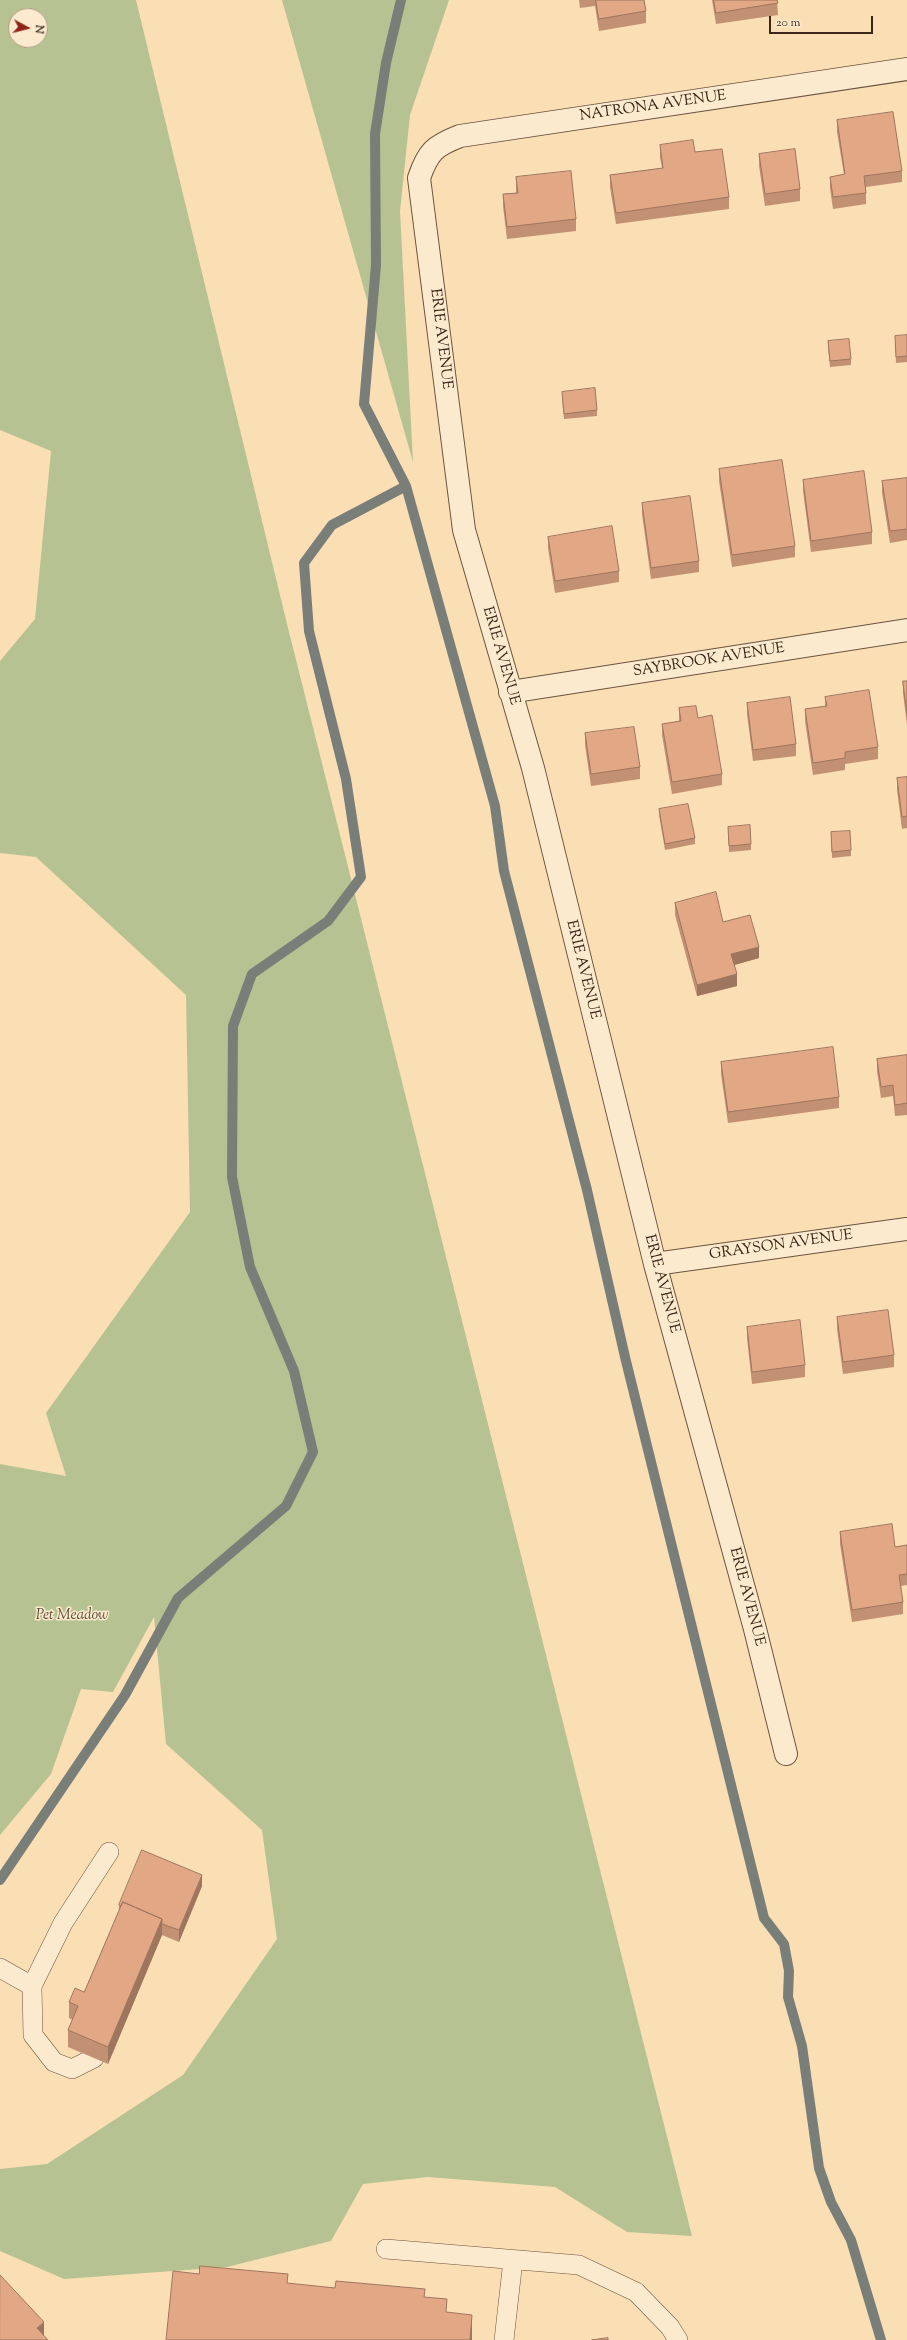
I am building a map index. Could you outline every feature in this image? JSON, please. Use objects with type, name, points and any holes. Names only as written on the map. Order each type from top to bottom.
[{"type":"street","name":"NATRONA AVENUE","points":[[419,178],[426,158],[440,143],[460,136],[907,69]]},
{"type":"street","name":"ERIE AVENUE","points":[[419,178],[464,530],[533,768],[655,1264],[755,1629],[786,1754]]},
{"type":"street","name":"SAYBROOK AVENUE","points":[[510,692],[907,630]]},
{"type":"street","name":"GRAYSON AVENUE","points":[[655,1264],[907,1228]]},
{"type":"lane","points":[[94,2058],[72,2069],[54,2062],[33,2035],[32,1986],[62,1923],[109,1852]]},
{"type":"lane","points":[[0,1968],[32,1986]]},
{"type":"lane","points":[[386,2249],[579,2266],[636,2292],[670,2327],[678,2340]]},
{"type":"lane","points":[[504,2340],[513,2260]]},
{"type":"green space","name":"Pet Meadow","points":[[0,0],[136,0],[287,624],[692,2236],[627,2232],[555,2187],[428,2177],[363,2184],[331,2241],[227,2267],[64,2279],[0,2251],[0,2169],[47,2164],[183,2075],[277,1939],[262,1830],[166,1744],[154,1617],[113,1692],[81,1689],[51,1774],[0,1835],[0,1464],[66,1476],[46,1413],[190,1212],[186,995],[36,857],[0,853],[0,661],[35,619],[51,451],[0,430]]},
{"type":"green space","points":[[282,0],[449,0],[410,115],[400,211],[413,462]]},
{"type":"building","points":[[596,0],[644,0],[646,11],[599,19]]},
{"type":"building","points":[[714,0],[777,0],[778,3],[716,13]]},
{"type":"building","points":[[893,112],[902,171],[864,176],[866,193],[833,197],[830,177],[845,174],[837,120]]},
{"type":"building","points":[[693,140],[695,152],[722,149],[729,197],[616,213],[610,175],[663,168],[660,145]]},
{"type":"building","points":[[795,149],[800,189],[765,194],[759,154]]},
{"type":"building","points":[[571,171],[576,219],[507,227],[503,194],[518,193],[516,177]]},
{"type":"building","points":[[907,335],[907,356],[896,357],[895,336]]},
{"type":"building","points":[[849,339],[851,359],[830,361],[828,341]]},
{"type":"building","points":[[595,388],[597,410],[564,414],[562,392]]},
{"type":"building","points":[[782,460],[795,546],[732,555],[719,469]]},
{"type":"building","points":[[864,471],[872,532],[811,541],[803,480]]},
{"type":"building","points":[[907,478],[907,529],[890,531],[882,481]]},
{"type":"building","points":[[690,496],[699,561],[651,568],[642,503]]},
{"type":"building","points":[[612,526],[619,571],[555,581],[548,537]]},
{"type":"building","points":[[903,681],[907,681],[907,713]]},
{"type":"building","points":[[869,690],[878,747],[845,752],[845,758],[813,763],[805,709],[827,706],[825,697]]},
{"type":"building","points":[[790,697],[796,744],[753,750],[747,703]]},
{"type":"building","points":[[696,706],[698,718],[712,715],[722,774],[672,782],[662,724],[681,721],[679,708]]},
{"type":"building","points":[[634,727],[640,767],[591,774],[585,733]]},
{"type":"building","points":[[907,777],[907,816],[902,817],[897,778]]},
{"type":"building","points":[[688,804],[695,838],[665,844],[659,809]]},
{"type":"building","points":[[750,825],[751,844],[729,846],[728,827]]},
{"type":"building","points":[[850,831],[851,850],[832,852],[831,832]]},
{"type":"building","points":[[716,892],[723,922],[750,915],[759,947],[731,954],[737,974],[697,985],[675,903]]},
{"type":"building","points":[[833,1047],[839,1097],[728,1112],[721,1062]]},
{"type":"building","points":[[907,1055],[907,1103],[895,1105],[893,1085],[881,1087],[877,1059]]},
{"type":"building","points":[[888,1310],[894,1355],[843,1362],[837,1317]]},
{"type":"building","points":[[800,1320],[805,1365],[752,1372],[747,1327]]},
{"type":"building","points":[[892,1524],[895,1547],[907,1545],[907,1574],[899,1575],[903,1602],[852,1610],[840,1532]]},
{"type":"building","points":[[142,1850],[202,1875],[179,1930],[162,1924],[162,1919],[123,1902],[121,1906],[119,1905]]},
{"type":"building","points":[[123,1902],[162,1919],[108,2047],[68,2030],[78,2006],[69,2002],[75,1988],[84,1992]]},
{"type":"building","points":[[200,2266],[288,2274],[287,2283],[335,2288],[336,2281],[425,2289],[424,2297],[447,2299],[446,2312],[472,2315],[470,2340],[166,2340],[173,2271],[199,2274]]},
{"type":"building","points":[[0,2275],[44,2322],[37,2328],[48,2340],[0,2340]]},
{"type":"building","points":[[608,2338],[608,2340],[592,2340]]},
{"type":"waterway","points":[[401,0],[386,63],[375,134],[376,265],[364,404],[406,486],[495,806],[504,871],[587,1190],[625,1357],[764,1918],[784,1944],[789,1971],[788,1997],[802,2046],[819,2168],[831,2202],[851,2240],[881,2340]]},
{"type":"waterway","points":[[0,1880],[125,1695],[178,1598],[286,1506],[313,1452],[294,1371],[250,1267],[232,1177],[233,1026],[252,974],[328,921],[361,877],[346,779],[309,631],[304,563],[332,525],[406,486]]}]
